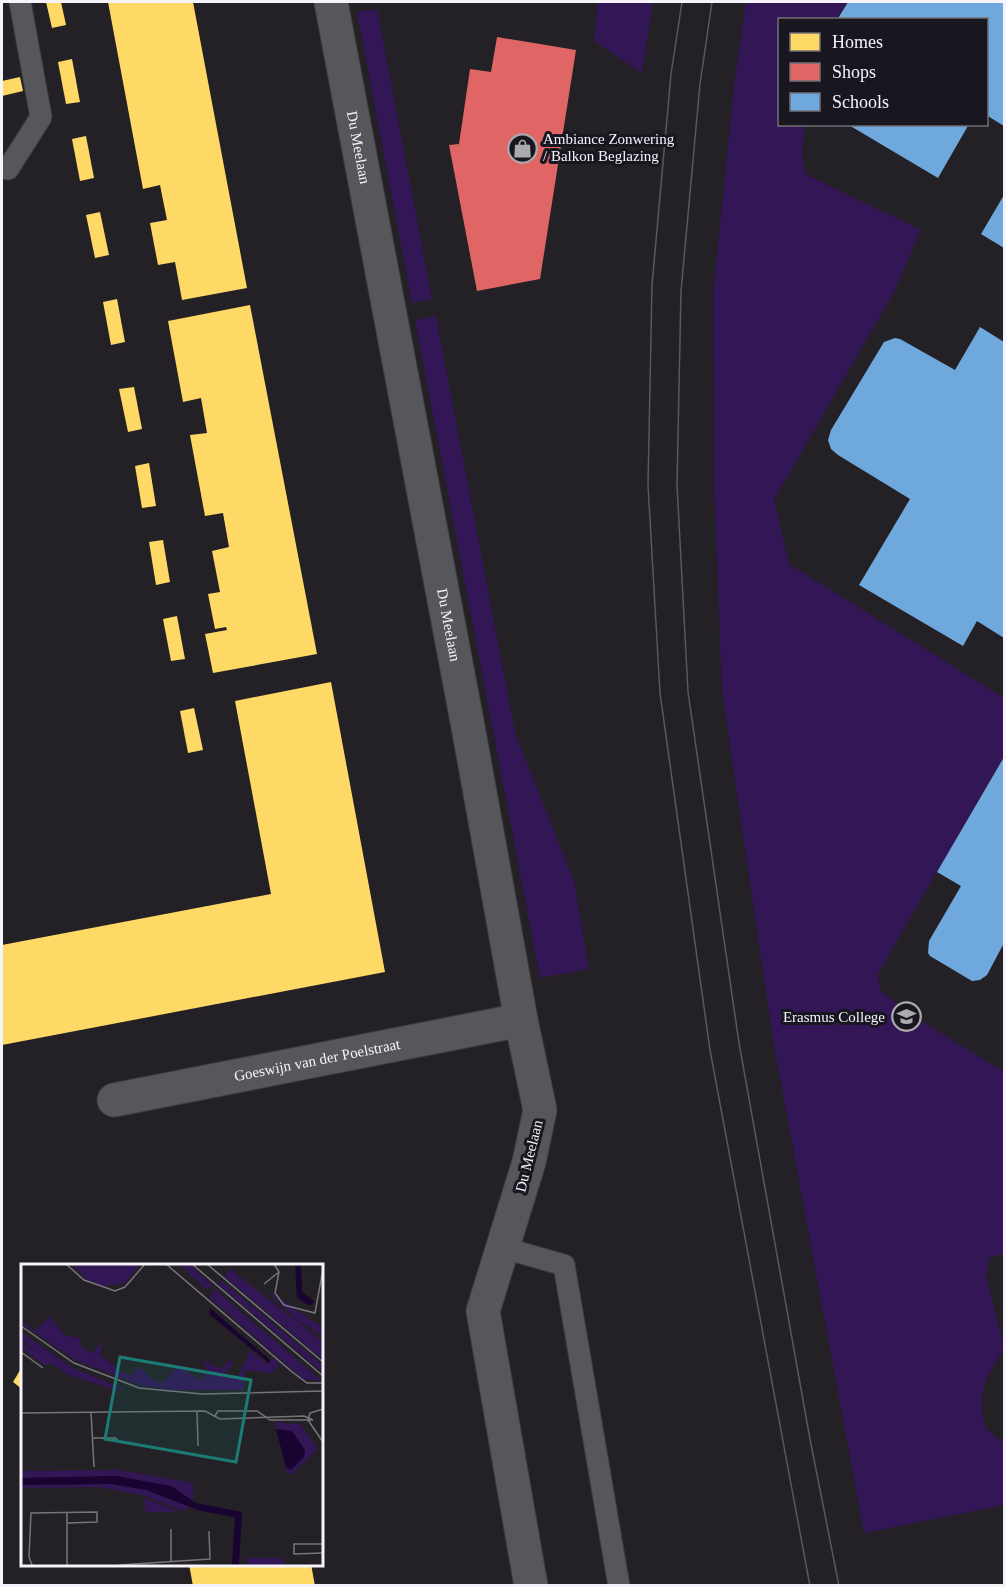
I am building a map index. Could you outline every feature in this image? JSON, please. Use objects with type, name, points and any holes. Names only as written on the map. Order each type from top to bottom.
[{"type":"street","name":"Du Meelaan","points":[[331,2],[469,732],[520,1020],[540,1110],[529,1162],[483,1311],[531,1586]]},
{"type":"street","name":"Goeswijn van der Poelstraat","points":[[114,1100],[520,1020]]},
{"type":"lane","points":[[8,169],[41,117],[20,2]]},
{"type":"lane","points":[[504,1248],[564,1265],[619,1586]]},
{"type":"shaded area","points":[[598,2],[653,2],[642,73],[594,41]]},
{"type":"shaded area","points":[[746,2],[847,2],[837,18],[778,18],[778,126],[805,126],[802,152],[805,174],[921,230],[894,292],[774,500],[789,564],[1004,698],[1004,756],[878,974],[880,990],[910,1014],[1004,1072],[1004,1254],[990,1257],[986,1276],[1004,1347],[988,1377],[982,1404],[985,1428],[1004,1443],[1004,1505],[864,1533],[773,1040],[722,691],[714,482],[713,295],[734,86]]},
{"type":"shaded area","points":[[377,9],[432,299],[412,303],[357,12]]},
{"type":"shaded area","points":[[436,316],[515,733],[574,881],[589,969],[540,978],[415,320]]},
{"type":"building: Homes","points":[[46,2],[61,2],[66,25],[52,28]]},
{"type":"building: Homes","points":[[108,2],[193,2],[247,288],[182,300],[175,262],[158,265],[150,223],[167,220],[160,185],[143,189]]},
{"type":"building: Homes","points":[[72,59],[80,102],[66,104],[58,62]]},
{"type":"building: Homes","points":[[20,77],[23,91],[2,96],[2,81]]},
{"type":"building: Homes","points":[[86,136],[94,178],[80,181],[72,139]]},
{"type":"building: Homes","points":[[100,212],[109,255],[95,258],[86,215]]},
{"type":"building: Homes","points":[[117,299],[125,342],[111,345],[103,302]]},
{"type":"building: Homes","points":[[250,305],[317,654],[213,673],[205,634],[227,630],[226,627],[215,629],[208,594],[220,592],[212,551],[229,547],[223,513],[205,516],[190,435],[207,433],[201,398],[183,402],[168,321]]},
{"type":"building: Homes","points":[[134,387],[142,429],[128,432],[119,389]]},
{"type":"building: Homes","points":[[149,463],[156,506],[142,508],[135,466]]},
{"type":"building: Homes","points":[[163,540],[170,582],[156,585],[149,542]]},
{"type":"building: Homes","points":[[177,616],[185,659],[171,661],[163,619]]},
{"type":"building: Homes","points":[[331,682],[385,972],[2,1045],[2,945],[271,894],[235,701]]},
{"type":"building: Homes","points":[[194,708],[203,750],[188,753],[180,711]]},
{"type":"building: Homes","points":[[21,1369],[21,1388],[13,1382]]},
{"type":"building: Homes","points":[[189,1566],[311,1566],[315,1586],[193,1586]]},
{"type":"building: Shops","points":[[497,37],[576,50],[540,279],[477,291],[449,145],[459,144],[470,69],[491,72]]},
{"type":"building: Schools","points":[[848,2],[1004,2],[1004,126],[988,116],[988,18],[838,18]]},
{"type":"building: Schools","points":[[850,126],[968,126],[938,178]]},
{"type":"building: Schools","points":[[1004,195],[1004,248],[981,234]]},
{"type":"building: Schools","points":[[980,327],[1004,342],[1004,638],[977,621],[963,646],[859,585],[910,499],[838,455],[831,449],[828,440],[831,430],[884,342],[895,338],[900,339],[955,370]]},
{"type":"building: Schools","points":[[1004,757],[1004,943],[987,975],[980,980],[972,981],[928,953],[929,941],[961,886],[937,872]]},
{"type":"tram line","points":[[682,2],[671,74],[652,285],[648,485],[660,693],[710,1050],[810,1586]]},
{"type":"tram line","points":[[712,2],[700,84],[681,291],[677,485],[688,692],[739,1043],[810,1439],[839,1586]]},
{"type":"place","name":"Ambiance Zonwering / Balkon Beglazing","points":[[522,148]]},
{"type":"place","name":"Erasmus College","points":[[906,1017]]}]
